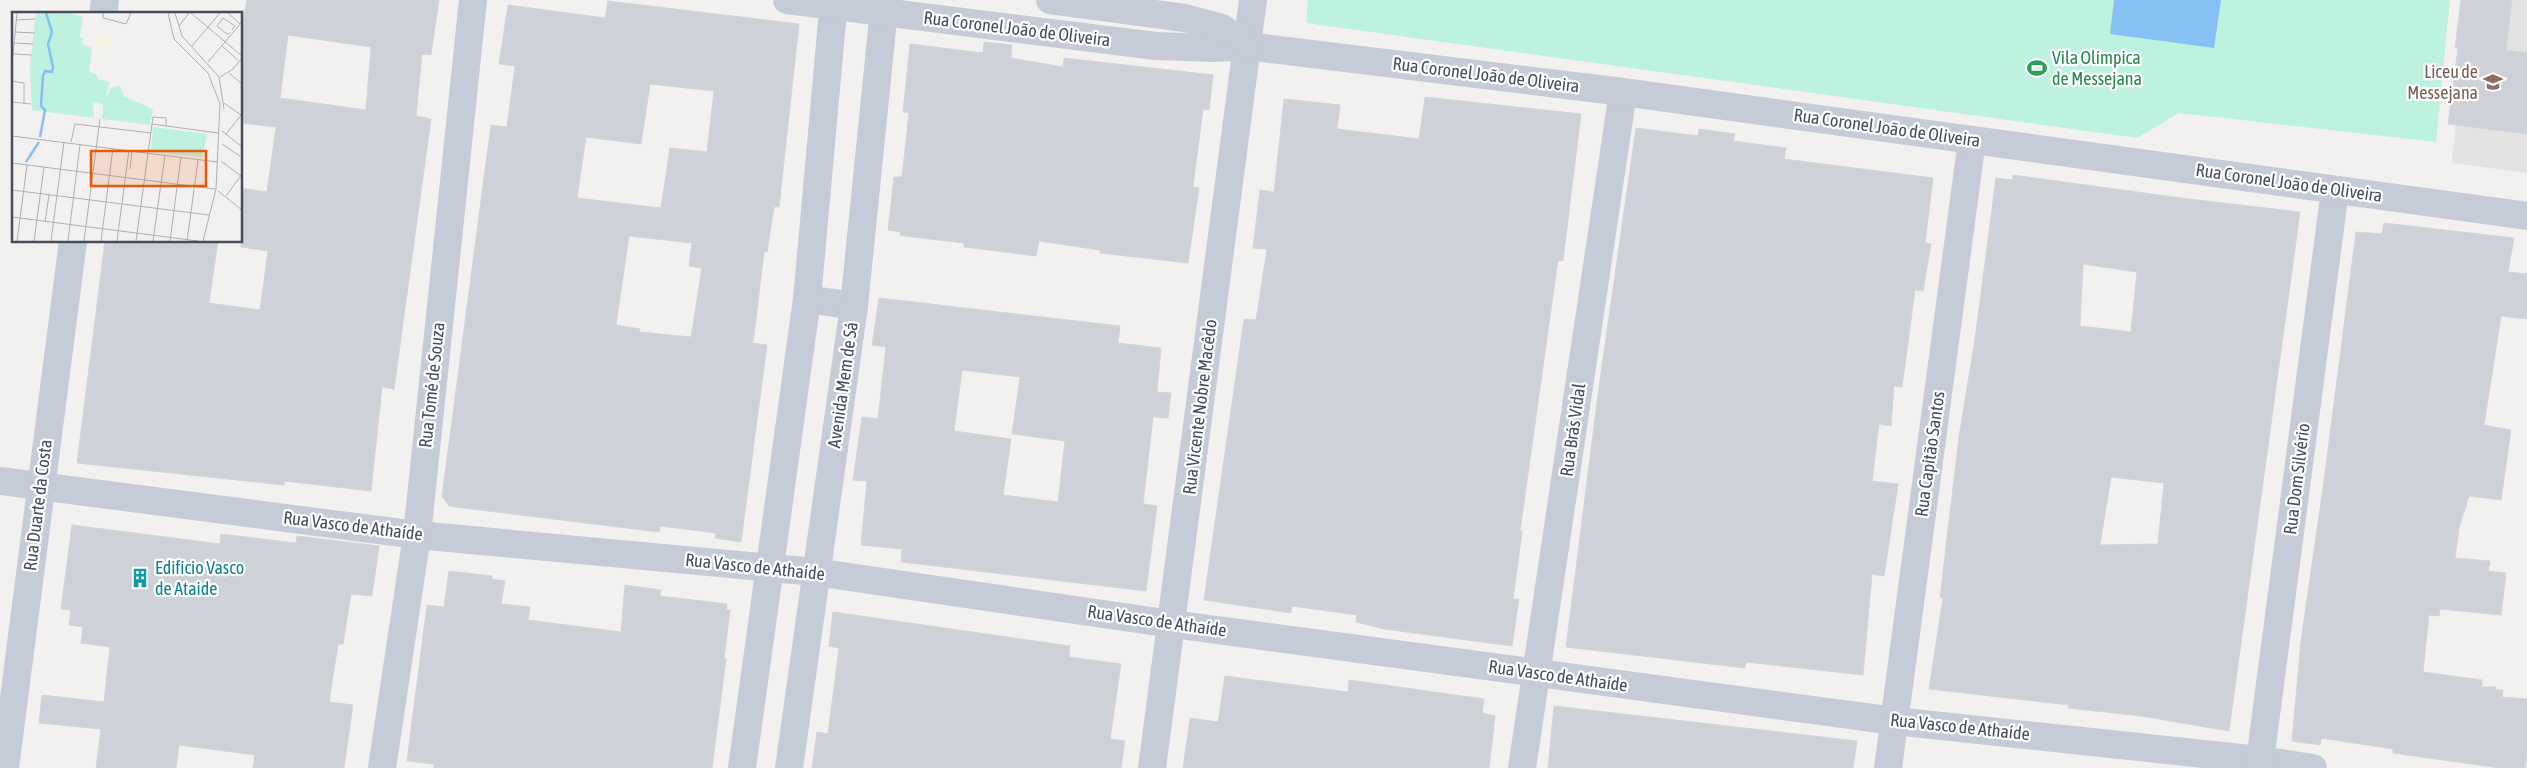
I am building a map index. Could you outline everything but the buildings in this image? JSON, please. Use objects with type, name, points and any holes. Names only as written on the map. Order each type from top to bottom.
[{"type":"street","name":"Rua Tomé de Souza","points":[[382,768],[417,535],[473,0]]},
{"type":"street","name":"Rua Coronel João de Oliveira","points":[[787,0],[884,6],[1156,46],[1214,48],[1247,46],[1623,92],[2527,216]]},
{"type":"street","name":"Rua Coronel João de Oliveira","points":[[1050,0],[1185,18],[1222,28],[1247,46]]},
{"type":"street","name":"Rua Vicente Nobre Macêdo","points":[[1152,768],[1254,0]]},
{"type":"street","points":[[742,768],[807,299],[834,3]]},
{"type":"street","name":"Avenida Mem de Sá","points":[[788,768],[854,306],[884,6]]},
{"type":"street","name":"Rua Brás Vidal","points":[[1522,768],[1623,92]]},
{"type":"street","name":"Rua Capitão Santos","points":[[1888,768],[1972,140]]},
{"type":"street","name":"Rua Dom Silvério","points":[[2260,764],[2335,190]]},
{"type":"street","name":"Rua Duarte da Costa","points":[[5,768],[40,485],[73,242]]},
{"type":"street","points":[[807,299],[854,306]]},
{"type":"street","name":"Rua Vasco de Athaíde","points":[[0,480],[417,535],[815,572],[1172,624],[1895,721],[2260,764],[2313,768]]},
{"type":"shaded area","name":"Liceu de Messejana","points":[[2467,0],[2527,0],[2527,173],[2452,163]]},
{"type":"green space","name":"Vila Olímpica de Messejana","points":[[1308,0],[2450,0],[2436,142],[2179,113],[2137,138],[1306,23]]},
{"type":"water","points":[[2114,0],[2221,0],[2214,48],[2110,34]]},
{"type":"place","name":"Vila Olímpica de Messejana","points":[[2037,68]]},
{"type":"place","name":"Liceu de Messejana","points":[[2493,82]]},
{"type":"place","name":"Edifício Vasco de Ataide","points":[[140,578]]}]
